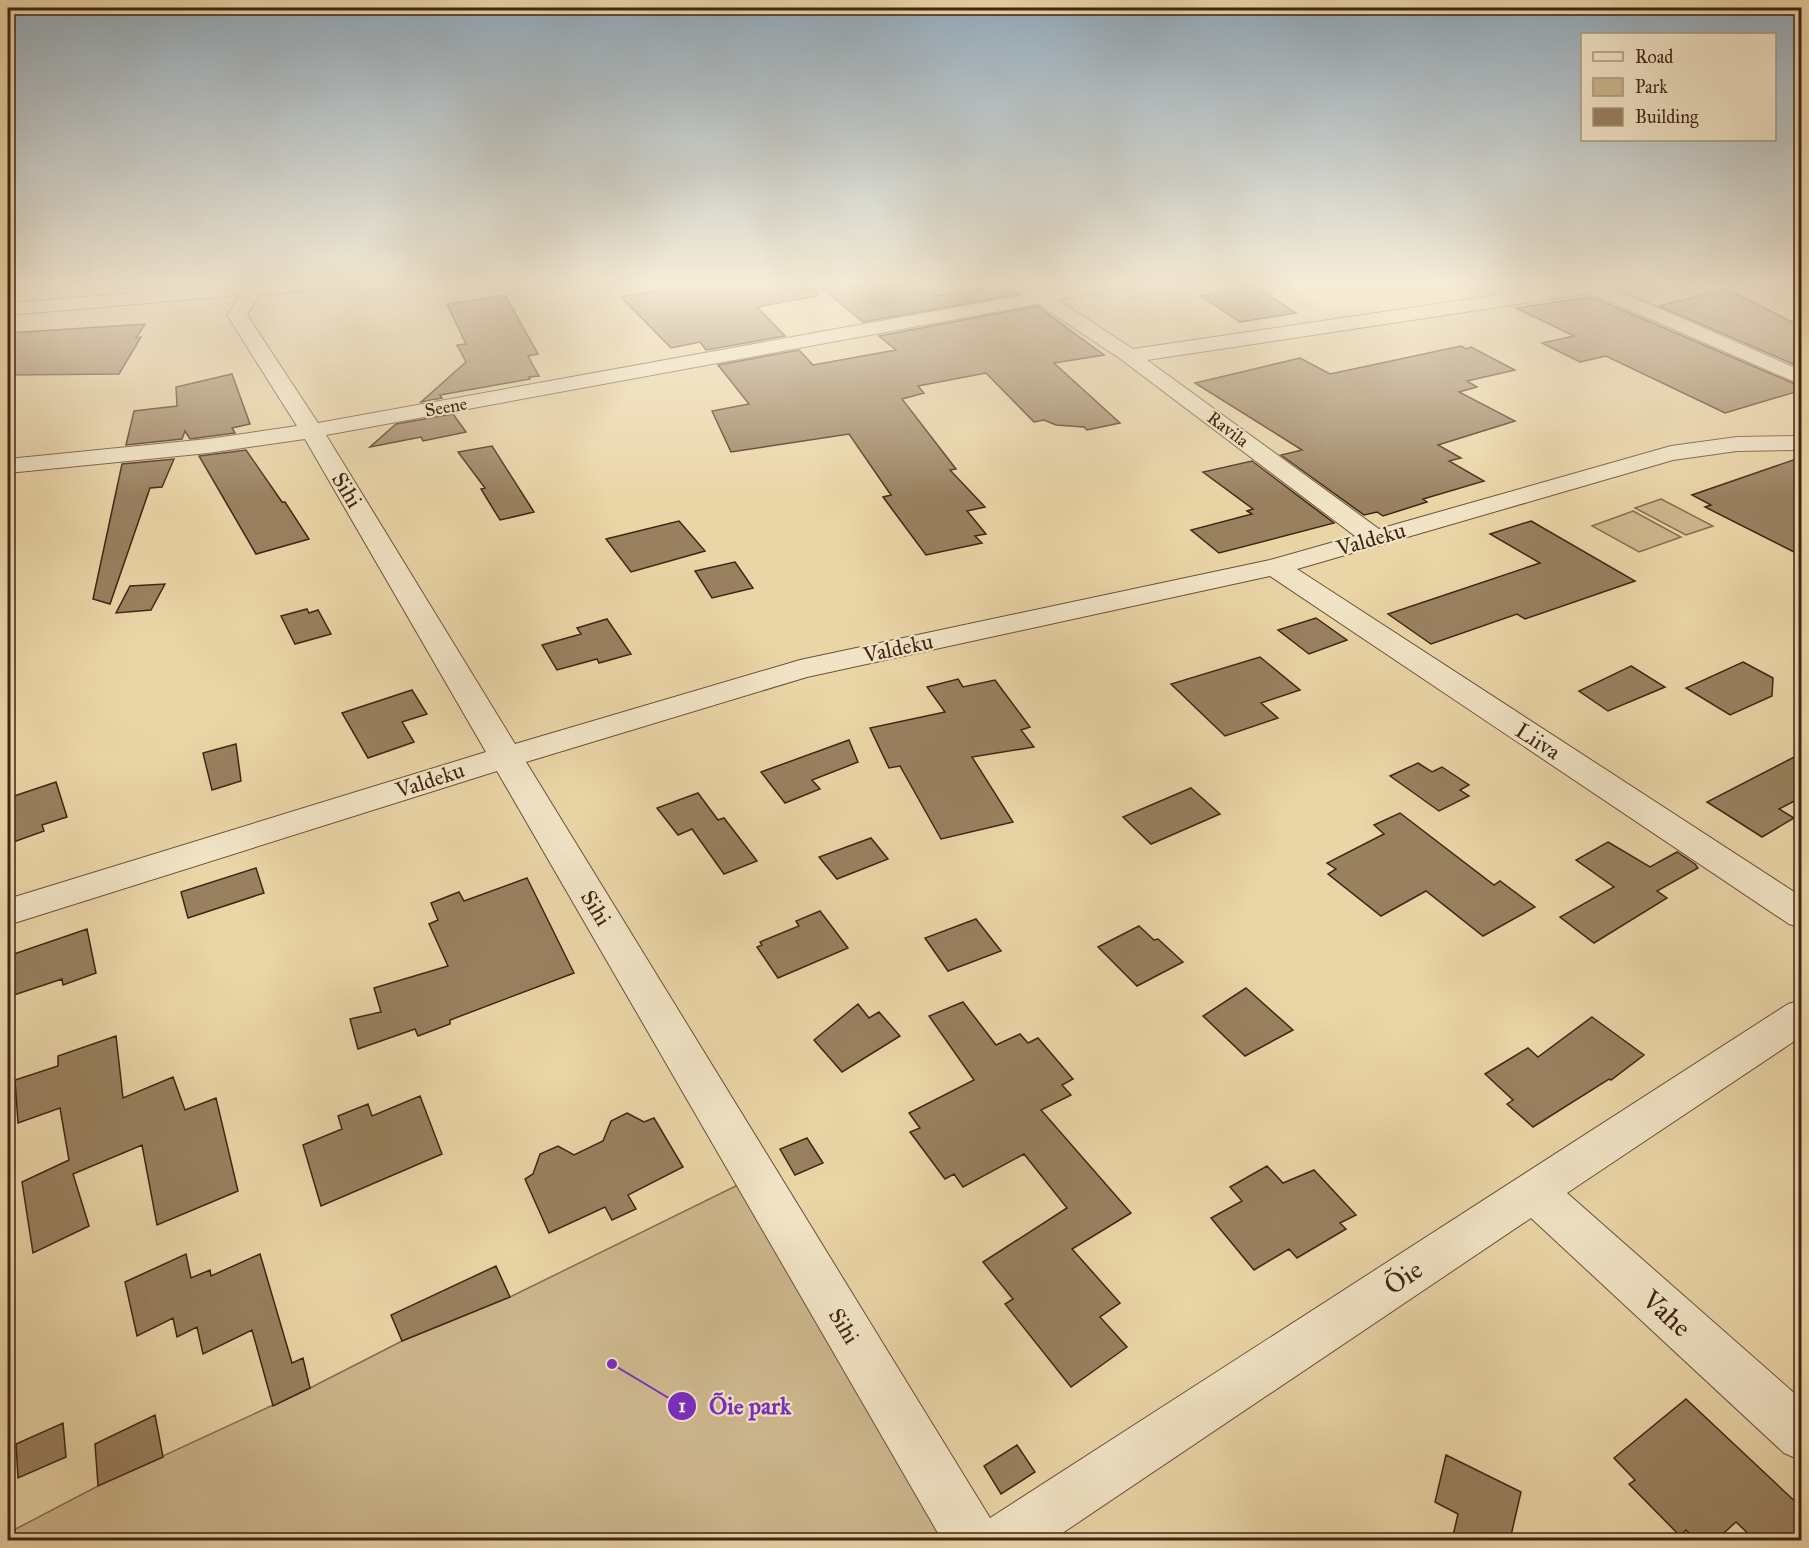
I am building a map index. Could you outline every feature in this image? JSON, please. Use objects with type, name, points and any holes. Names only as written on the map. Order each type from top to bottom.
[{"type":"street","name":"Sihi","points":[[262,354],[312,431],[972,1540]]},
{"type":"street","name":"Seene","points":[[8,466],[208,446],[312,431],[732,354]]},
{"type":"street","name":"Ravila","points":[[1126,354],[1375,538]]},
{"type":"street","points":[[1129,356],[1140,354]]},
{"type":"street","points":[[1746,354],[1802,379]]},
{"type":"street","name":"Valdeku","points":[[8,912],[506,757],[800,669],[1275,567],[1671,453],[1737,444],[1802,443]]},
{"type":"street","name":"Liiva","points":[[1275,567],[1802,915]]},
{"type":"street","name":"Õie","points":[[1006,1540],[1045,1512],[1802,1015]]},
{"type":"street","name":"Vahe","points":[[1533,1191],[1802,1435]]},
{"type":"green space","points":[[1661,499],[1713,526],[1686,535],[1635,508]]},
{"type":"green space","points":[[1633,511],[1681,537],[1639,552],[1592,526]]},
{"type":"green space","points":[[756,1176],[972,1540],[8,1540],[8,1533],[98,1486],[310,1388],[402,1341],[510,1297]]},
{"type":"building","points":[[8,354],[131,354],[119,374],[8,375]]},
{"type":"building","points":[[462,354],[537,354],[528,356],[539,376],[440,395],[442,398],[421,402],[466,362]]},
{"type":"building","points":[[776,354],[803,354],[813,365],[873,354],[1103,354],[1054,363],[1120,423],[1087,430],[1084,427],[1056,425],[1044,420],[1034,422],[986,373],[918,386],[924,393],[902,399],[956,469],[950,470],[985,507],[967,511],[986,534],[975,536],[982,543],[926,555],[883,497],[891,495],[849,434],[731,452],[712,411],[749,404],[718,365]]},
{"type":"building","points":[[1422,354],[1485,354],[1515,370],[1467,381],[1477,387],[1459,392],[1515,421],[1438,445],[1461,458],[1449,461],[1484,481],[1423,499],[1427,502],[1383,516],[1377,512],[1364,515],[1281,455],[1302,450],[1195,383],[1300,358],[1330,374]]},
{"type":"building","points":[[1564,354],[1726,354],[1802,387],[1802,390],[1725,413],[1606,356],[1580,362]]},
{"type":"building","points":[[1770,354],[1802,354],[1802,368]]},
{"type":"building","points":[[232,374],[250,424],[232,428],[235,433],[190,439],[185,431],[182,439],[126,445],[134,411],[177,406],[176,387]]},
{"type":"building","points":[[453,414],[466,432],[423,441],[421,437],[370,447],[396,424]]},
{"type":"building","points":[[492,446],[534,512],[500,520],[481,489],[485,488],[458,452]]},
{"type":"building","points":[[246,450],[309,539],[256,554],[199,456]]},
{"type":"building","points":[[1802,457],[1802,556],[1705,507],[1711,505],[1692,495]]},
{"type":"building","points":[[174,459],[162,487],[150,488],[110,604],[93,599],[122,464]]},
{"type":"building","points":[[1252,461],[1334,523],[1219,553],[1191,530],[1252,514],[1247,511],[1253,509],[1203,472]]},
{"type":"building","points":[[679,521],[705,551],[631,572],[606,539]]},
{"type":"building","points":[[1531,521],[1635,581],[1525,619],[1517,614],[1431,644],[1388,614],[1540,563],[1490,534]]},
{"type":"building","points":[[735,562],[753,588],[712,598],[695,571]]},
{"type":"building","points":[[165,584],[151,610],[116,613],[130,586]]},
{"type":"building","points":[[307,609],[309,613],[318,610],[331,634],[295,644],[281,616]]},
{"type":"building","points":[[1316,618],[1347,640],[1309,654],[1278,630]]},
{"type":"building","points":[[607,619],[631,654],[599,663],[597,659],[557,670],[542,645],[581,634],[577,628]]},
{"type":"building","points":[[1260,657],[1300,690],[1261,703],[1278,718],[1225,736],[1171,684]]},
{"type":"building","points":[[1743,662],[1773,678],[1772,696],[1730,715],[1686,688]]},
{"type":"building","points":[[1631,666],[1665,687],[1608,711],[1579,691]]},
{"type":"building","points":[[958,679],[963,687],[995,680],[1030,727],[1021,730],[1034,747],[972,757],[1013,822],[941,839],[900,766],[889,768],[870,728],[945,712],[927,687]]},
{"type":"building","points":[[412,690],[427,714],[402,722],[414,742],[368,758],[342,713]]},
{"type":"building","points":[[849,740],[858,762],[812,780],[820,789],[785,803],[761,772]]},
{"type":"building","points":[[236,744],[241,781],[212,790],[203,753]]},
{"type":"building","points":[[1802,753],[1802,797],[1779,809],[1794,818],[1762,837],[1707,802]]},
{"type":"building","points":[[1418,763],[1432,772],[1442,767],[1469,785],[1460,790],[1469,796],[1439,811],[1390,776]]},
{"type":"building","points":[[56,782],[67,817],[42,825],[44,831],[8,844],[8,798]]},
{"type":"building","points":[[1191,788],[1220,814],[1151,844],[1123,817]]},
{"type":"building","points":[[698,793],[718,820],[724,818],[757,861],[724,874],[692,829],[678,835],[657,808]]},
{"type":"building","points":[[1400,813],[1494,885],[1500,881],[1535,907],[1483,936],[1426,891],[1381,916],[1328,874],[1336,869],[1327,863],[1384,834],[1374,825]]},
{"type":"building","points":[[871,838],[888,859],[837,879],[819,857]]},
{"type":"building","points":[[1608,842],[1650,867],[1677,852],[1698,868],[1657,891],[1667,898],[1594,943],[1560,917],[1614,887],[1576,860]]},
{"type":"building","points":[[256,868],[264,893],[188,918],[181,892]]},
{"type":"building","points":[[527,878],[574,973],[450,1020],[450,1024],[418,1036],[415,1029],[358,1049],[350,1019],[381,1012],[374,988],[448,966],[429,924],[438,920],[431,903],[459,892],[464,901]]},
{"type":"building","points":[[820,911],[848,948],[778,978],[757,947],[762,945],[760,942],[799,926],[796,921]]},
{"type":"building","points":[[976,919],[1001,951],[948,971],[925,938]]},
{"type":"building","points":[[1139,926],[1154,940],[1158,939],[1183,962],[1137,986],[1098,947]]},
{"type":"building","points":[[87,929],[96,973],[63,985],[62,979],[8,997],[8,956]]},
{"type":"building","points":[[1246,988],[1293,1030],[1245,1056],[1203,1016]]},
{"type":"building","points":[[963,1002],[996,1045],[1020,1034],[1028,1043],[1038,1038],[1073,1079],[1062,1085],[1071,1095],[1041,1110],[1131,1213],[1072,1249],[1120,1303],[1100,1317],[1127,1347],[1071,1387],[1005,1304],[1013,1299],[983,1262],[1067,1208],[1024,1154],[963,1187],[954,1174],[945,1179],[910,1132],[920,1128],[909,1113],[974,1080],[929,1016]]},
{"type":"building","points":[[858,1004],[869,1018],[879,1012],[900,1036],[842,1072],[814,1040]]},
{"type":"building","points":[[1592,1017],[1644,1055],[1611,1080],[1609,1079],[1533,1127],[1507,1104],[1513,1100],[1485,1074],[1528,1048],[1538,1057]]},
{"type":"building","points":[[116,1036],[123,1098],[173,1077],[185,1110],[216,1098],[238,1191],[157,1225],[142,1145],[73,1174],[89,1226],[33,1253],[22,1182],[69,1160],[60,1108],[18,1123],[15,1080],[58,1066],[58,1056]]},
{"type":"building","points":[[420,1096],[442,1154],[321,1206],[303,1145],[342,1129],[338,1116],[368,1104],[372,1116]]},
{"type":"building","points":[[627,1113],[644,1122],[654,1118],[683,1167],[628,1195],[636,1209],[612,1220],[605,1207],[549,1233],[525,1179],[533,1174],[540,1154],[558,1146],[574,1155],[603,1141],[611,1121]]},
{"type":"building","points":[[807,1138],[823,1163],[795,1175],[780,1149]]},
{"type":"building","points":[[1267,1166],[1283,1183],[1314,1170],[1356,1215],[1340,1223],[1346,1229],[1297,1258],[1289,1249],[1254,1270],[1211,1218],[1242,1201],[1230,1187]]},
{"type":"building","points":[[186,1254],[191,1278],[210,1270],[211,1276],[260,1254],[292,1363],[303,1358],[310,1388],[273,1406],[252,1330],[203,1354],[197,1327],[177,1337],[173,1318],[137,1336],[125,1282]]},
{"type":"building","points":[[496,1266],[510,1297],[402,1341],[391,1315]]},
{"type":"building","points":[[1686,1399],[1802,1508],[1802,1540],[1755,1540],[1736,1522],[1716,1540],[1697,1540],[1686,1530],[1680,1536],[1629,1484],[1635,1480],[1614,1458]]},
{"type":"building","points":[[155,1415],[163,1457],[98,1486],[95,1444]]},
{"type":"building","points":[[63,1423],[66,1457],[18,1478],[16,1444]]},
{"type":"building","points":[[1017,1445],[1035,1472],[1001,1494],[984,1466]]},
{"type":"building","points":[[1446,1455],[1521,1492],[1510,1540],[1452,1540],[1458,1514],[1435,1502]]},
{"type":"place","name":"Õie park","points":[[612,1364]]}]
